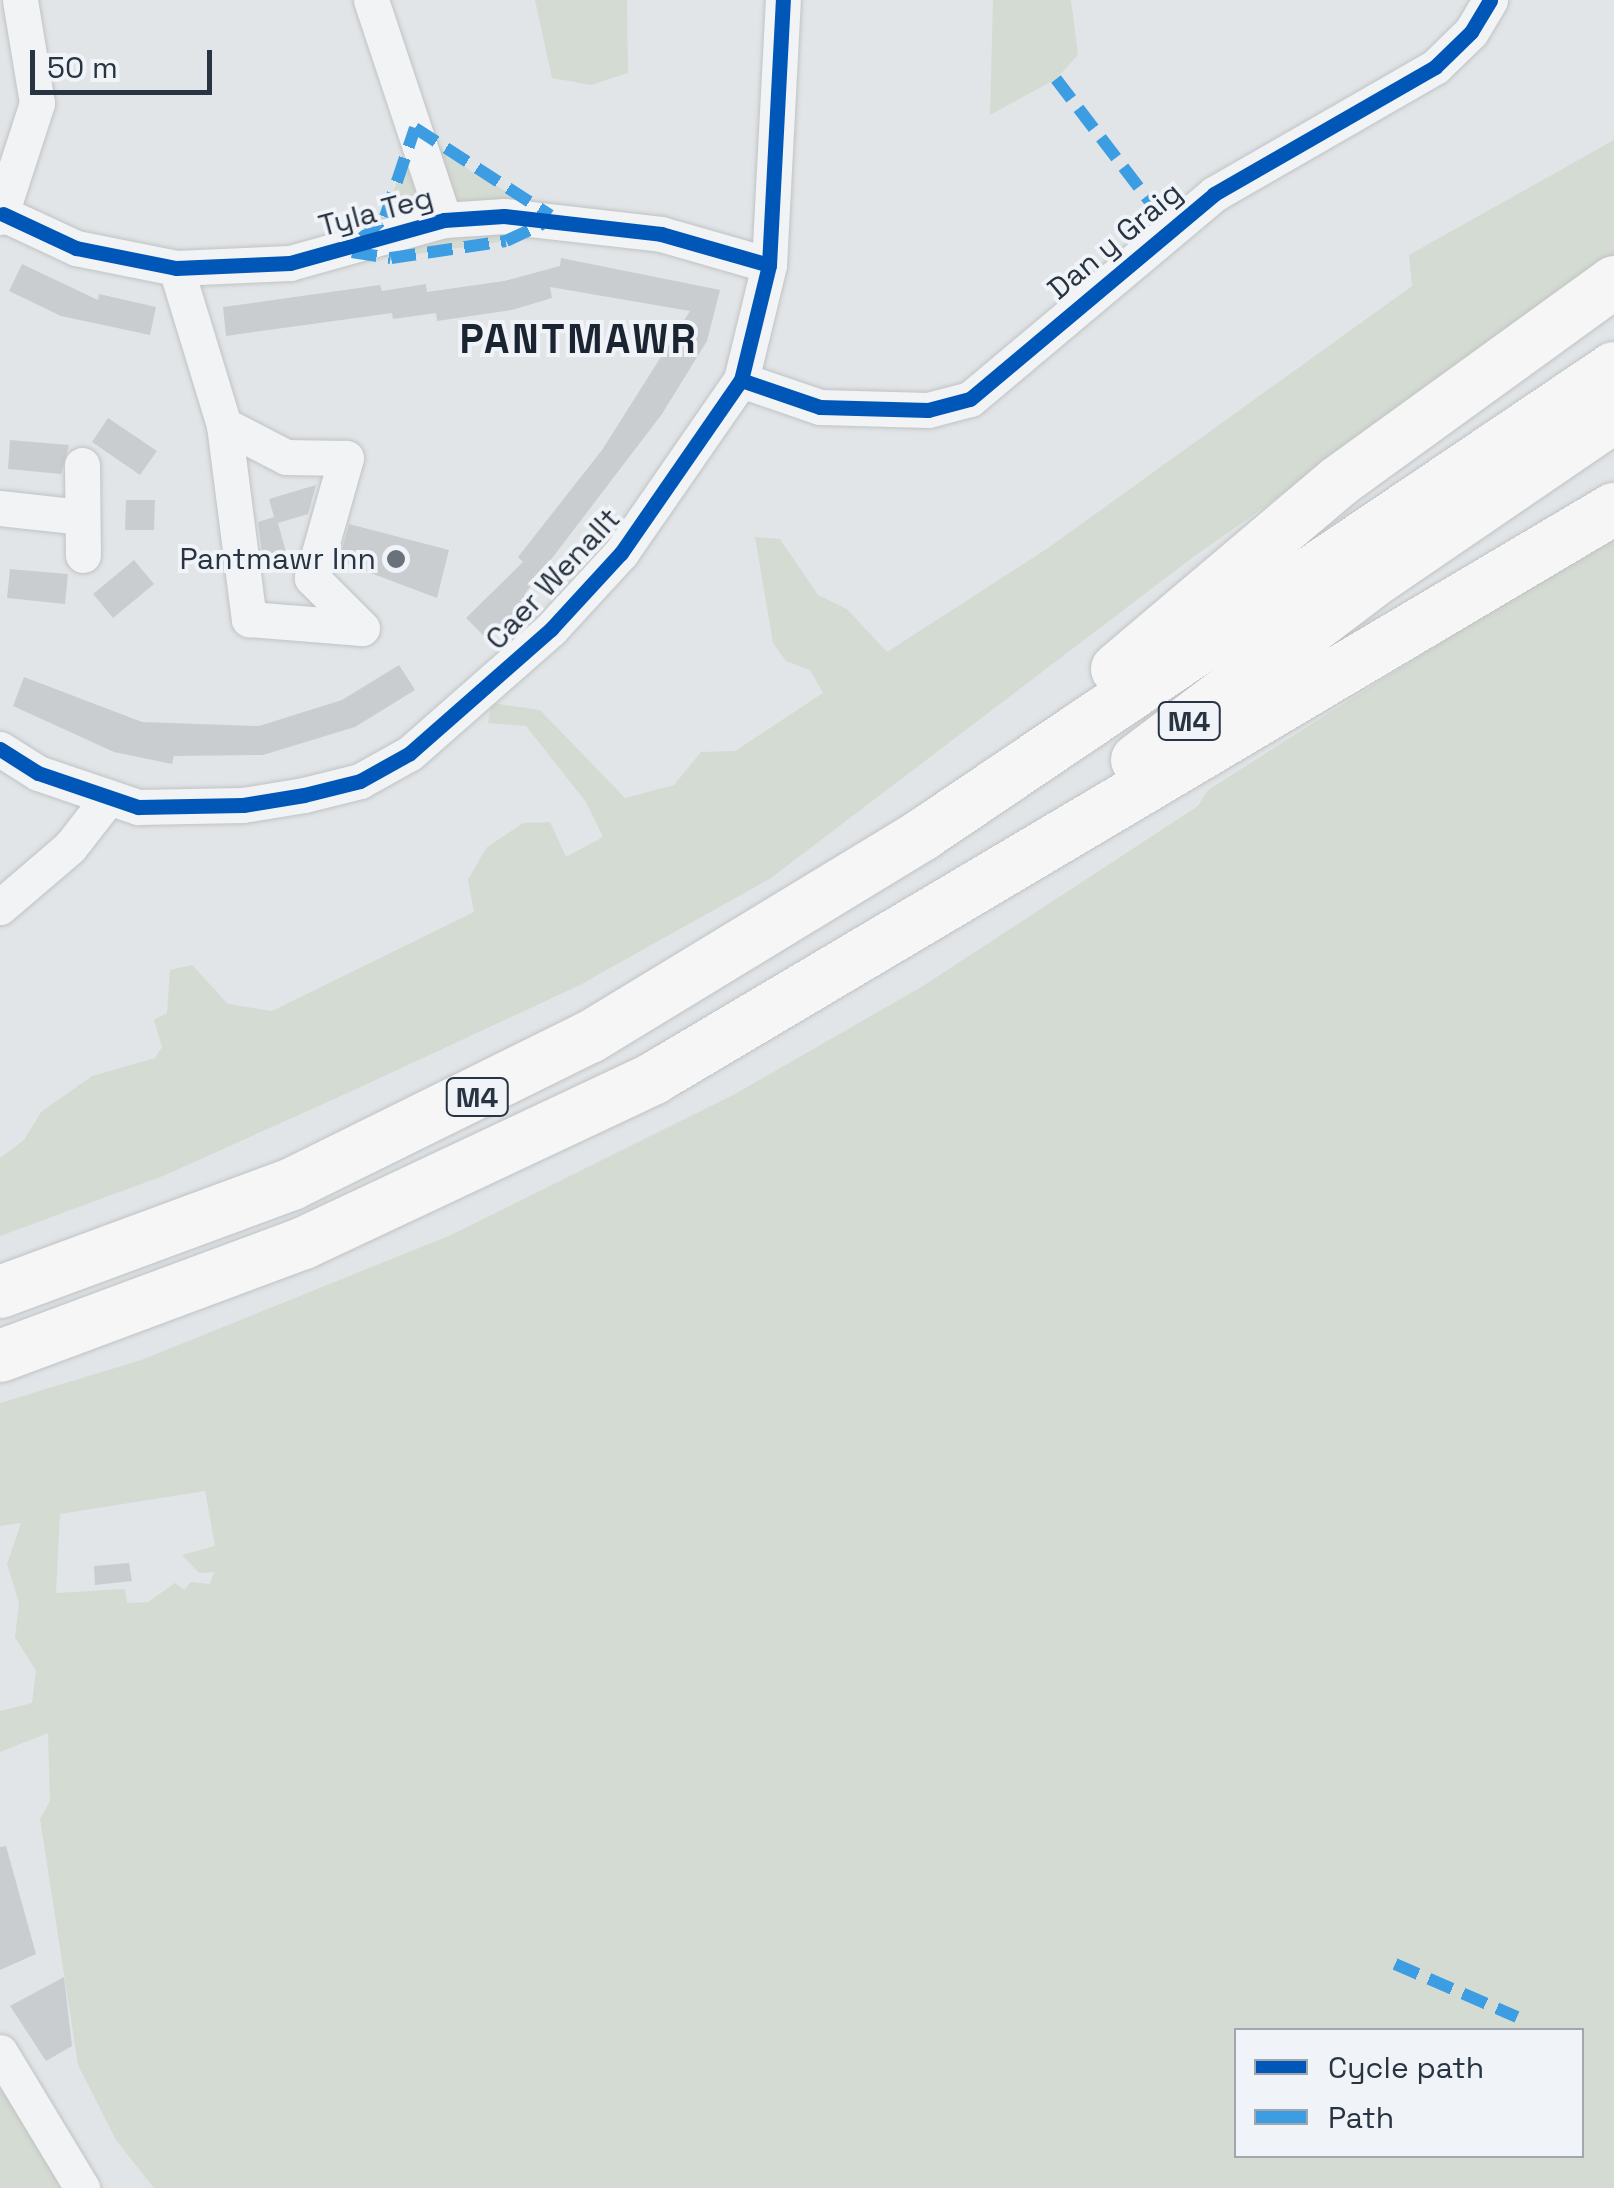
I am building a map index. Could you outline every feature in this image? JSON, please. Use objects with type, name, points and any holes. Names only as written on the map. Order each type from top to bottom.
[{"type":"highway","name":"M4","points":[[922,835],[1338,482],[1614,282]]},
{"type":"highway","name":"M4","points":[[0,1292],[292,1184],[441,1116],[724,959],[922,835],[1614,368]]},
{"type":"highway","name":"M4","points":[[761,1018],[1088,797],[1372,582],[1614,417]]},
{"type":"highway","name":"M4","points":[[0,1356],[401,1200],[761,1018],[1614,509]]},
{"type":"street","points":[[2,215],[37,103],[20,0]]},
{"type":"street","points":[[371,0],[444,220]]},
{"type":"street","name":"Caer Wenallt","points":[[0,748],[106,801],[243,806],[360,781],[410,753],[504,674],[621,553],[741,380],[769,265],[783,0]]},
{"type":"street","name":"Dan y Graig","points":[[741,380],[820,407],[928,410],[970,400],[1214,194],[1434,66],[1471,32],[1490,0]]},
{"type":"street","name":"Tyla Teg","points":[[2,215],[76,248],[176,268],[290,263],[444,220],[554,218],[661,234],[769,265]]},
{"type":"street","points":[[176,268],[224,424],[249,619],[362,628],[312,578],[346,458],[286,457],[224,424]]},
{"type":"street","points":[[82,465],[82,556]]},
{"type":"street","points":[[0,508],[81,517]]},
{"type":"street","points":[[0,907],[70,847],[106,801]]},
{"type":"street","points":[[0,2052],[82,2188]]},
{"type":"shaded area","points":[[535,0],[627,0],[628,73],[591,85],[552,78]]},
{"type":"shaded area","points":[[993,0],[1071,0],[1078,55],[1056,79],[990,115]]},
{"type":"shaded area","points":[[415,128],[472,172],[554,218],[506,241],[391,258],[348,251],[385,217]]},
{"type":"shaded area","points":[[1614,140],[1614,260],[1192,558],[771,878],[578,986],[352,1091],[163,1176],[0,1236],[0,1158],[24,1140],[41,1112],[92,1076],[155,1058],[162,1047],[154,1020],[167,1013],[170,970],[192,965],[228,1004],[272,1011],[474,912],[468,880],[486,848],[523,823],[550,822],[566,857],[603,837],[586,802],[526,726],[488,723],[492,703],[540,710],[625,798],[674,785],[701,752],[735,751],[823,693],[810,670],[786,661],[773,643],[755,537],[780,539],[818,595],[847,609],[887,652],[1048,548],[1412,286],[1409,255]]},
{"type":"shaded area","points":[[1614,532],[1614,2188],[154,2188],[116,2140],[78,2065],[40,1819],[50,1801],[48,1733],[0,1752],[0,1711],[32,1703],[36,1671],[15,1637],[19,1603],[7,1564],[21,1523],[0,1526],[0,1403],[141,1360],[451,1235],[735,1094],[923,986],[1198,806],[1208,790]],"holes":[[[205,1491],[215,1546],[182,1555],[199,1573],[214,1572],[210,1584],[191,1582],[184,1590],[175,1583],[148,1602],[127,1603],[125,1589],[56,1593],[60,1514]]]},
{"type":"shaded area","points":[[0,2052],[82,2188],[0,2188]]},
{"type":"building","points":[[561,258],[720,290],[707,341],[662,414],[524,595],[528,599],[487,639],[466,618],[523,562],[518,557],[602,450],[690,311],[550,287],[552,298],[512,310],[437,321],[436,313],[393,319],[392,313],[226,336],[223,307],[380,285],[382,291],[426,284],[427,292],[504,281],[560,266]]},
{"type":"building","points":[[22,264],[98,300],[99,294],[156,307],[150,335],[61,316],[9,291]]},
{"type":"building","points":[[108,418],[157,451],[140,475],[92,442]]},
{"type":"building","points":[[10,440],[69,445],[61,474],[8,469]]},
{"type":"building","points":[[316,485],[308,514],[278,523],[286,552],[263,559],[258,522],[274,517],[269,499]]},
{"type":"building","points":[[126,500],[155,500],[154,530],[125,530]]},
{"type":"building","points":[[349,524],[449,550],[437,598],[339,561]]},
{"type":"building","points":[[134,560],[154,584],[113,618],[93,594]]},
{"type":"building","points":[[10,569],[68,574],[65,604],[7,598]]},
{"type":"building","points":[[399,665],[415,690],[355,727],[263,755],[174,756],[172,764],[114,752],[13,706],[24,677],[142,722],[259,726],[342,700]]},
{"type":"building","points":[[129,1563],[132,1581],[95,1585],[94,1566]]},
{"type":"building","points":[[6,1846],[36,1954],[0,1970],[0,1847]]},
{"type":"building","points":[[64,1977],[72,2046],[46,2061],[10,2006]]},
{"type":"marked path","points":[[1056,79],[1170,228]]},
{"type":"marked path","points":[[362,238],[385,217],[415,128],[550,215]]},
{"type":"marked path","points":[[352,252],[391,258],[506,241],[542,224]]},
{"type":"marked path","points":[[1395,1964],[1517,2017]]},
{"type":"cycle path","points":[[0,749],[38,773],[138,807],[243,805],[304,795],[360,781],[410,753],[551,629],[621,553],[741,380],[769,265],[783,0]]},
{"type":"cycle path","points":[[741,380],[820,407],[928,410],[970,399],[1214,194],[1435,67],[1471,32],[1490,0]]},
{"type":"cycle path","points":[[3,214],[76,248],[176,268],[290,263],[444,220],[504,216],[661,234],[769,265]]},
{"type":"place","name":"Pantmawr Inn","points":[[396,559]]},
{"type":"district","name":"PANTMAWR","points":[[579,340]]}]
